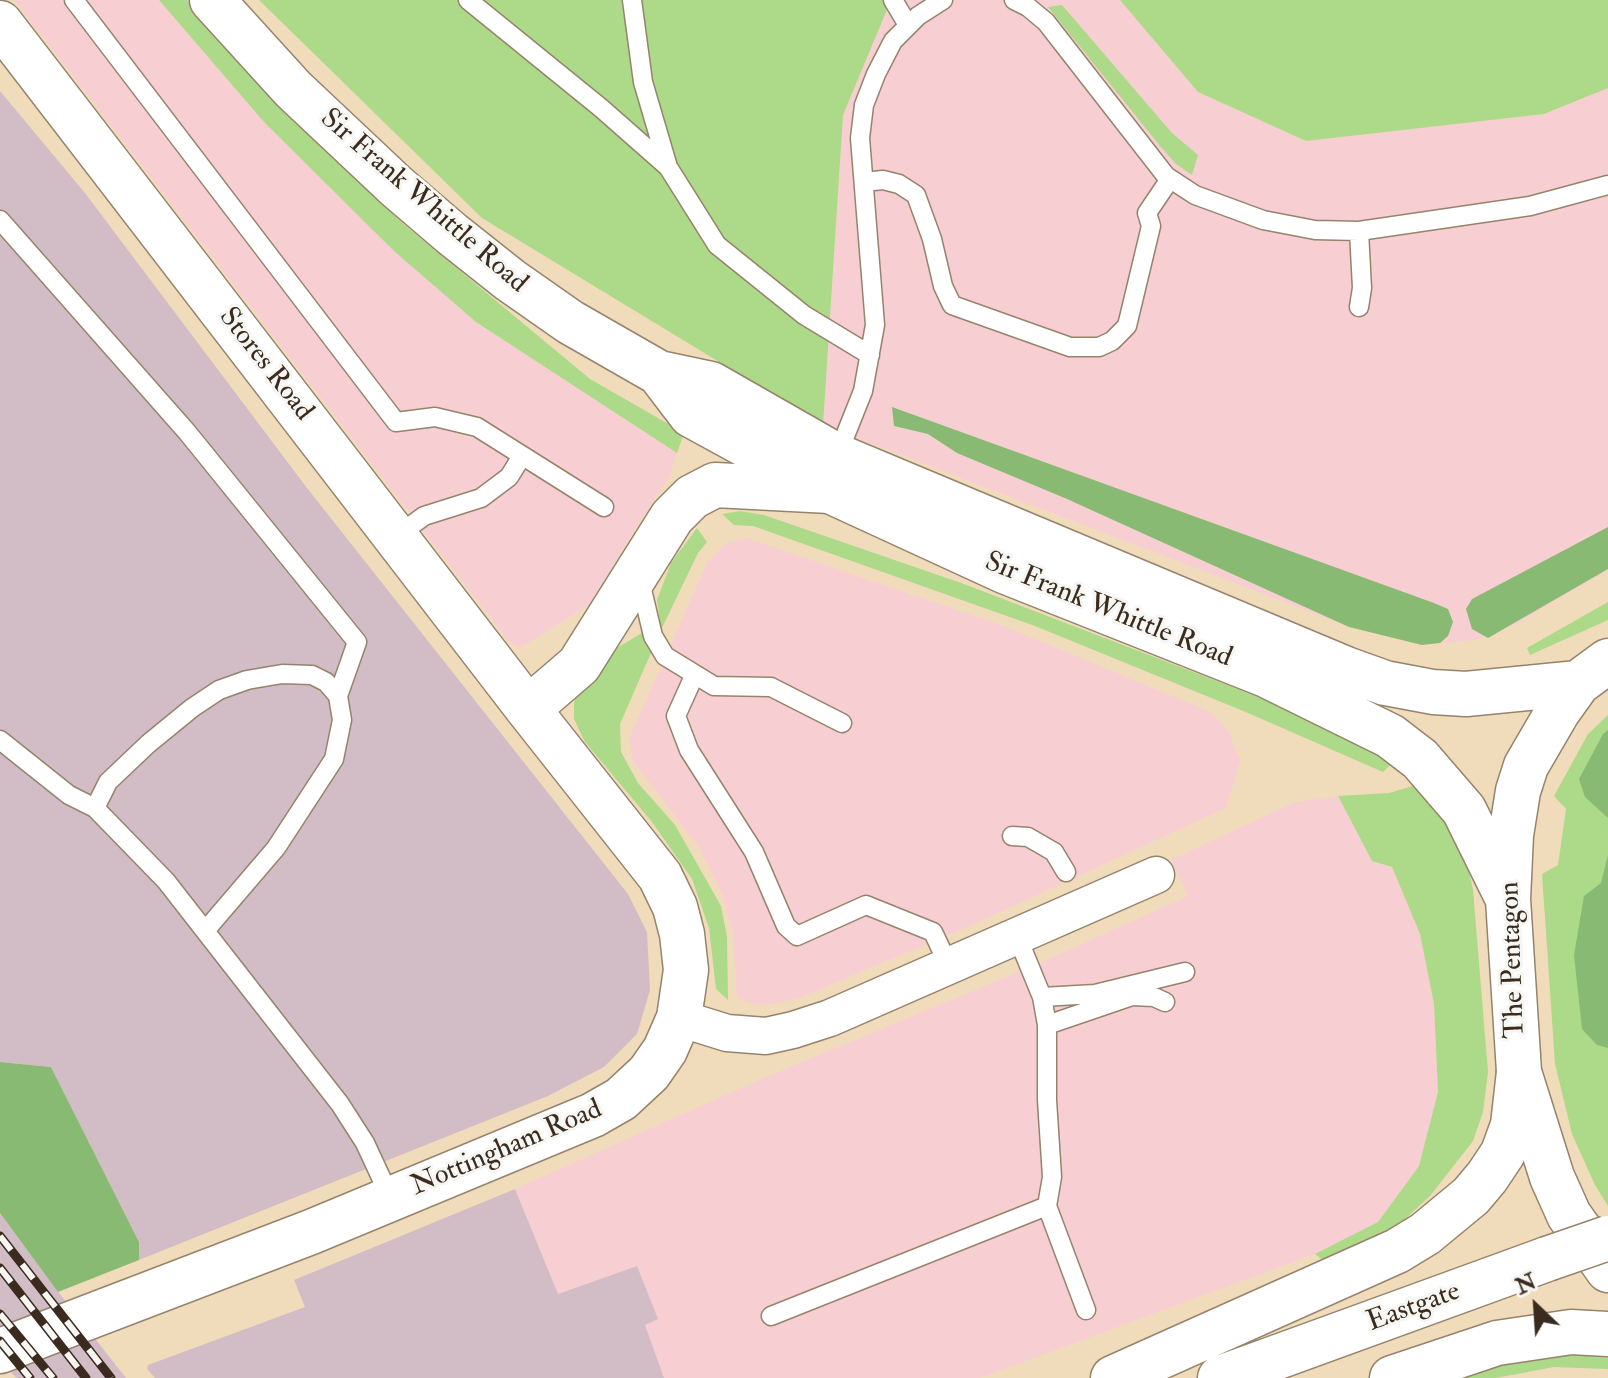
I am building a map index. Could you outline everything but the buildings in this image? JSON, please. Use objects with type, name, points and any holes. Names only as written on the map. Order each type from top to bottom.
[{"type":"main road","name":"Sir Frank Whittle Road","points":[[212,0],[293,89],[396,186],[510,280],[570,322],[659,373],[711,384],[833,473],[1004,571],[1266,675],[1390,736],[1420,759],[1464,810],[1508,899]]},
{"type":"main road","name":"Stores Road","points":[[0,23],[660,876],[675,907],[682,934],[686,970],[679,1018]]},
{"type":"main road","name":"Sir Frank Whittle Road","points":[[833,473],[1385,683],[1433,692],[1466,694],[1593,672]]},
{"type":"main road","points":[[528,709],[579,665],[672,517],[692,497],[715,485],[833,473]]},
{"type":"main road","name":"The Pentagon","points":[[1593,672],[1558,711],[1526,766],[1518,791],[1511,835],[1508,899],[1519,1072],[1552,1177],[1569,1215],[1608,1270]]},
{"type":"main road","name":"Nottingham Road","points":[[0,1351],[311,1232],[554,1133],[621,1099],[649,1073],[665,1050],[679,1018]]},
{"type":"main road","points":[[1113,1378],[1397,1251],[1425,1234],[1471,1196],[1503,1153],[1513,1125],[1519,1072]]},
{"type":"main road","name":"Eastgate","points":[[1220,1378],[1608,1238]]},
{"type":"main road","name":"Eastgate","points":[[1392,1378],[1497,1343],[1571,1332],[1608,1334]]},
{"type":"street","points":[[679,1018],[727,1033],[766,1036],[830,1018],[1156,875]]},
{"type":"lane","points":[[74,0],[396,422],[435,417],[477,427],[604,507]]},
{"type":"lane","points":[[468,0],[668,167]]},
{"type":"lane","points":[[632,0],[643,82],[668,167],[717,245],[804,315],[870,355]]},
{"type":"lane","points":[[893,0],[908,25]]},
{"type":"lane","points":[[833,473],[863,391],[875,325],[860,138],[864,105],[889,49],[908,25],[943,0]]},
{"type":"lane","points":[[1014,0],[1046,22],[1170,179],[1195,195],[1263,220],[1315,230],[1359,231],[1530,206],[1608,185]]},
{"type":"lane","points":[[864,182],[883,180],[899,184],[916,195],[932,239],[943,286],[952,305],[1070,347],[1099,347],[1112,341],[1127,326],[1151,226],[1147,213],[1170,179]]},
{"type":"lane","points":[[0,220],[187,432],[357,642],[338,696],[342,720],[334,759],[276,848],[205,931]]},
{"type":"lane","points":[[1359,231],[1362,288],[1359,307]]},
{"type":"lane","points":[[397,536],[424,516],[481,498],[509,477],[522,456]]},
{"type":"lane","points":[[638,570],[653,636],[665,656],[714,686],[771,687],[842,723]]},
{"type":"lane","points":[[95,808],[108,782],[148,744],[219,690],[247,680],[297,674],[312,675],[326,682],[338,696]]},
{"type":"lane","points":[[694,676],[676,716],[689,750],[754,852],[786,926],[797,936],[866,905],[933,932],[949,966]]},
{"type":"lane","points":[[0,740],[69,795],[95,808],[166,881],[340,1104],[365,1143],[391,1199]]},
{"type":"lane","points":[[1012,836],[1028,837],[1054,852],[1066,872]]},
{"type":"lane","points":[[1017,936],[1042,997],[1047,1025],[1047,1100],[1052,1177],[1047,1206],[1086,1310]]},
{"type":"lane","points":[[1042,997],[1095,994],[1185,972]]},
{"type":"lane","points":[[1047,1025],[1132,996],[1154,997],[1165,1002]]},
{"type":"lane","points":[[771,1316],[1047,1206]]},
{"type":"shaded area","points":[[14,0],[159,0],[264,122],[476,322],[677,453],[670,476],[591,604],[520,648],[509,642]]},
{"type":"shaded area","points":[[891,0],[1120,0],[1198,92],[1306,141],[1544,114],[1608,88],[1608,570],[1516,624],[1476,640],[1422,645],[1349,627],[823,425],[843,115]]},
{"type":"shaded area","points":[[0,91],[85,193],[307,488],[628,894],[647,932],[650,990],[637,1034],[604,1067],[548,1096],[139,1260],[139,1242],[51,1067],[0,1062]]},
{"type":"shaded area","points":[[746,538],[1004,626],[1208,711],[1228,730],[1240,761],[1226,808],[970,926],[799,998],[755,1005],[737,998],[733,933],[722,894],[700,849],[633,761],[629,738],[708,561],[726,543]]},
{"type":"shaded area","points":[[1338,796],[1372,861],[1392,867],[1420,934],[1434,1004],[1438,1092],[1419,1166],[1378,1222],[1315,1254],[980,1378],[664,1378],[644,1324],[657,1319],[637,1266],[558,1294],[515,1189],[761,1079],[1031,967],[1188,896],[1171,860],[1295,802]]},
{"type":"shaded area","points":[[515,1189],[558,1294],[637,1266],[658,1319],[645,1325],[664,1378],[155,1378],[147,1369],[148,1365],[305,1307],[294,1280]]},
{"type":"shaded area","points":[[0,1213],[126,1378],[16,1378],[0,1358]]},
{"type":"green space","points":[[159,0],[187,0],[278,106],[406,226],[590,379],[684,433],[677,453],[476,322],[394,251],[264,122]]},
{"type":"green space","points":[[259,0],[891,0],[843,115],[823,425],[482,218]]},
{"type":"green space","points":[[1120,0],[1608,0],[1608,88],[1544,114],[1306,141],[1198,92]]},
{"type":"green space","points":[[1062,5],[1172,133],[1198,155],[1192,175],[1176,164],[1160,146],[1048,7]]},
{"type":"green space","points":[[892,407],[1434,603],[1448,609],[1453,622],[1448,636],[1440,643],[1422,645],[1349,627],[1067,499],[957,453],[928,434],[894,426]]},
{"type":"green space","points":[[740,511],[764,515],[964,584],[1339,728],[1392,763],[1383,772],[1035,626],[753,526],[734,525],[722,514]]},
{"type":"green space","points":[[1608,527],[1608,569],[1488,638],[1472,629],[1466,609],[1472,599]]},
{"type":"green space","points":[[697,528],[707,542],[698,553],[661,630],[657,600],[671,563]]},
{"type":"green space","points":[[1608,602],[1608,620],[1530,655],[1527,648]]},
{"type":"green space","points":[[645,631],[654,646],[620,724],[621,752],[638,783],[675,825],[721,906],[727,937],[728,1000],[716,989],[709,928],[692,879],[652,822],[585,742],[574,719],[578,683],[617,648]]},
{"type":"green space","points":[[1608,715],[1608,1206],[1572,1134],[1555,1064],[1542,874],[1558,865],[1566,809],[1554,796],[1588,734]]},
{"type":"green space","points":[[1608,730],[1608,818],[1585,797],[1579,779]]},
{"type":"green space","points":[[1416,785],[1430,799],[1450,829],[1467,862],[1473,890],[1488,1072],[1483,1112],[1473,1141],[1430,1196],[1405,1219],[1375,1238],[1325,1262],[1315,1254],[1378,1222],[1419,1166],[1438,1092],[1434,1004],[1420,934],[1392,867],[1372,861],[1338,796],[1389,793]]},
{"type":"green space","points":[[1608,855],[1608,1048],[1597,1045],[1582,1029],[1574,955],[1584,896],[1601,883]]},
{"type":"green space","points":[[0,1062],[51,1067],[139,1242],[139,1260],[58,1292],[0,1213]]},
{"type":"green space","points":[[1576,1355],[1608,1358],[1608,1369],[1554,1367],[1496,1378],[1457,1378],[1521,1359]]},
{"type":"railway","points":[[0,1236],[111,1378]]},
{"type":"railway","points":[[0,1268],[86,1378]]},
{"type":"railway","points":[[0,1314],[53,1378]]},
{"type":"railway","points":[[0,1341],[30,1378]]}]
